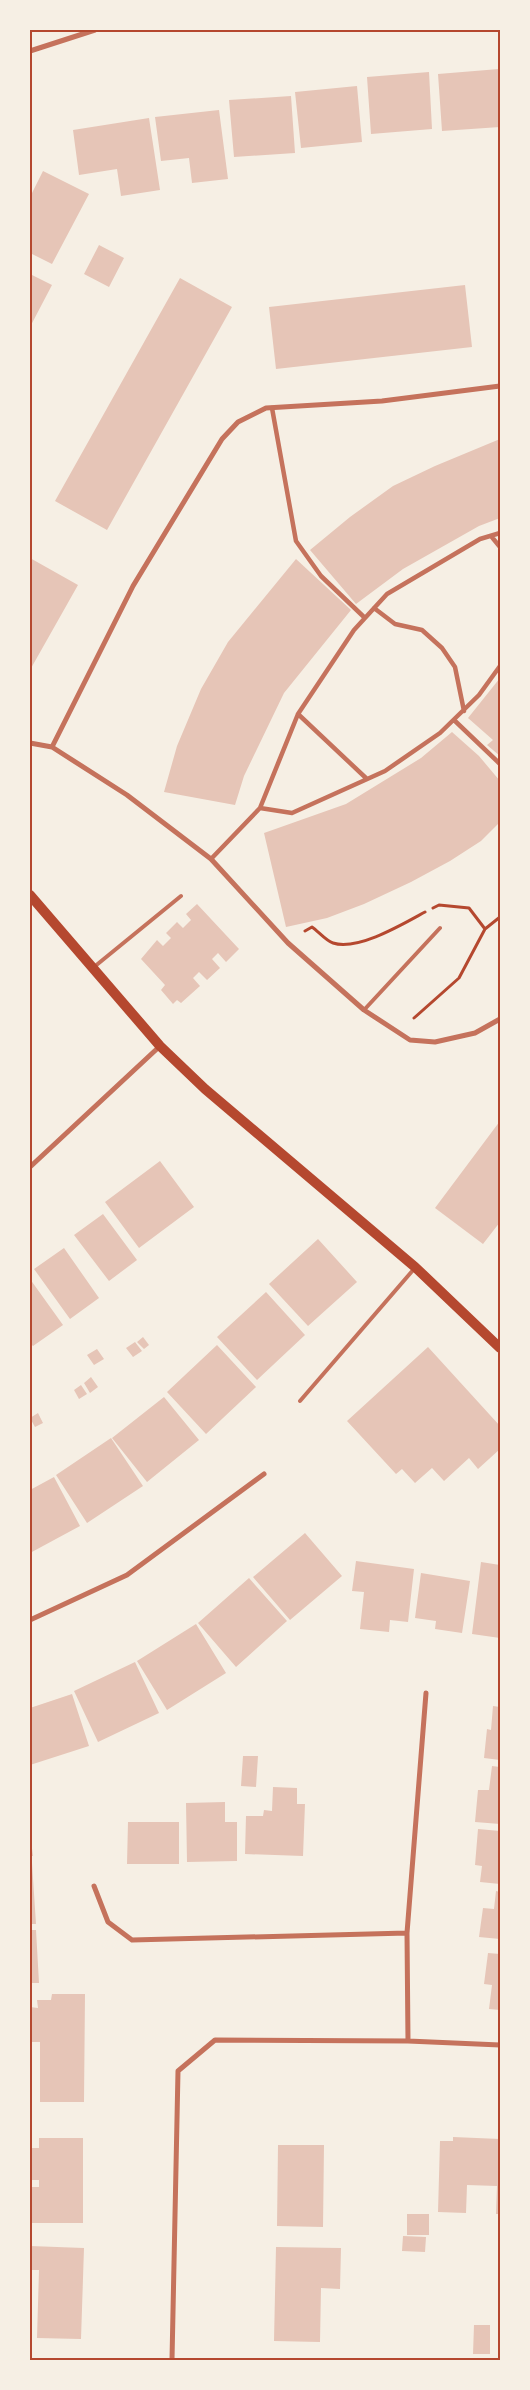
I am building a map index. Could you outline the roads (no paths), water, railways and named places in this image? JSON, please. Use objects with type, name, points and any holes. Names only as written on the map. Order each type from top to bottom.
[{"type":"main road","points":[[30,895],[160,1046],[204,1089],[415,1267],[500,1348]]},
{"type":"street","points":[[30,51],[95,30]]},
{"type":"street","points":[[52,747],[133,586],[222,439],[238,422],[266,408],[382,401],[500,386]]},
{"type":"street","points":[[272,408],[296,541],[322,576],[365,618]]},
{"type":"street","points":[[211,859],[260,808],[298,714],[354,630],[387,594],[480,538],[500,533]]},
{"type":"street","points":[[491,536],[500,547]]},
{"type":"street","points":[[374,608],[395,624],[422,630],[442,648],[455,667],[464,710]]},
{"type":"street","points":[[260,808],[292,812],[385,771],[440,734],[479,695],[500,666]]},
{"type":"street","points":[[298,714],[367,779]]},
{"type":"street","points":[[454,720],[500,764]]},
{"type":"street","points":[[30,743],[52,747],[128,795],[211,859],[288,943],[364,1010],[410,1040],[435,1042],[475,1032],[500,1020]]},
{"type":"street","points":[[30,1167],[160,1046]]},
{"type":"street","points":[[30,1620],[128,1575],[264,1474]]},
{"type":"street","points":[[408,2040],[407,1933],[426,1693]]},
{"type":"street","points":[[94,1886],[108,1922],[132,1940],[407,1933]]},
{"type":"street","points":[[172,2360],[178,2071],[215,2040],[408,2040],[500,2045]]},
{"type":"lane","points":[[93,968],[181,896]]},
{"type":"lane","points":[[364,1010],[440,928]]},
{"type":"lane","points":[[300,1401],[415,1267]]}]
